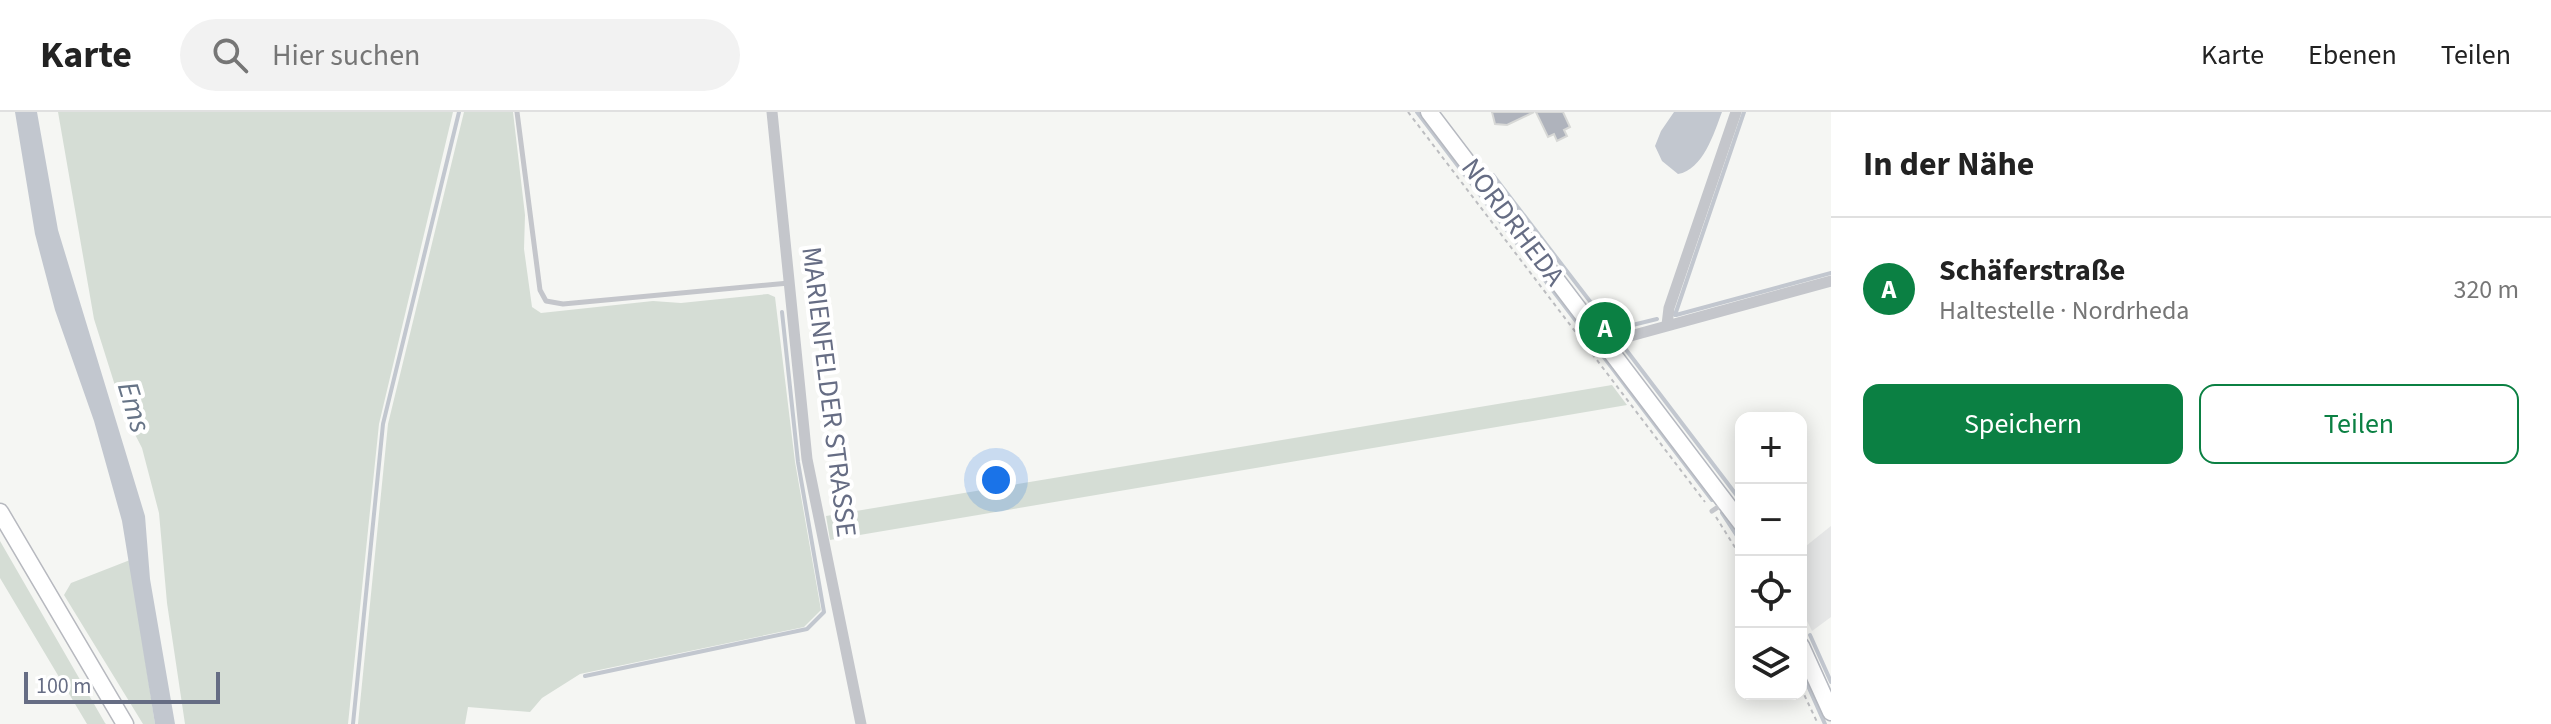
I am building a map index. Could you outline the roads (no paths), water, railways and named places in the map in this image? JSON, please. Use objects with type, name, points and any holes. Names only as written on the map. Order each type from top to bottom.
[{"type":"main road","name":"NORDRHEDA","points":[[1429,112],[1605,343],[1719,506],[1735,518]]},
{"type":"main road","points":[[0,512],[125,724]]},
{"type":"main road","points":[[1807,659],[1831,712]]},
{"type":"street","name":"MARIENFELDER STRASSE","points":[[772,112],[807,459],[861,724]]},
{"type":"street","points":[[1667,325],[1669,308],[1736,112]]},
{"type":"street","points":[[1605,343],[1831,281]]},
{"type":"lane","points":[[517,112],[540,290],[546,301],[563,304],[790,283]]},
{"type":"waterway","points":[[353,724],[383,424],[459,112]]},
{"type":"waterway","points":[[1417,112],[1592,342]]},
{"type":"waterway","points":[[1675,315],[1744,112]]},
{"type":"waterway","points":[[1493,175],[1612,330],[1657,319]]},
{"type":"waterway","points":[[1676,315],[1831,273]]},
{"type":"waterway","points":[[585,676],[807,629],[824,612],[798,462],[782,312]]},
{"type":"waterway","points":[[1624,347],[1735,493]]},
{"type":"waterway","points":[[1603,356],[1712,500]]},
{"type":"waterway","points":[[1722,513],[1735,533]]},
{"type":"waterway","points":[[1810,635],[1831,682]]},
{"type":"waterway","points":[[1807,684],[1825,724]]},
{"type":"place","name":"Schäferstraße","points":[[1605,328]]},
{"type":"water label","name":"Ems","points":[[134,407]]}]
